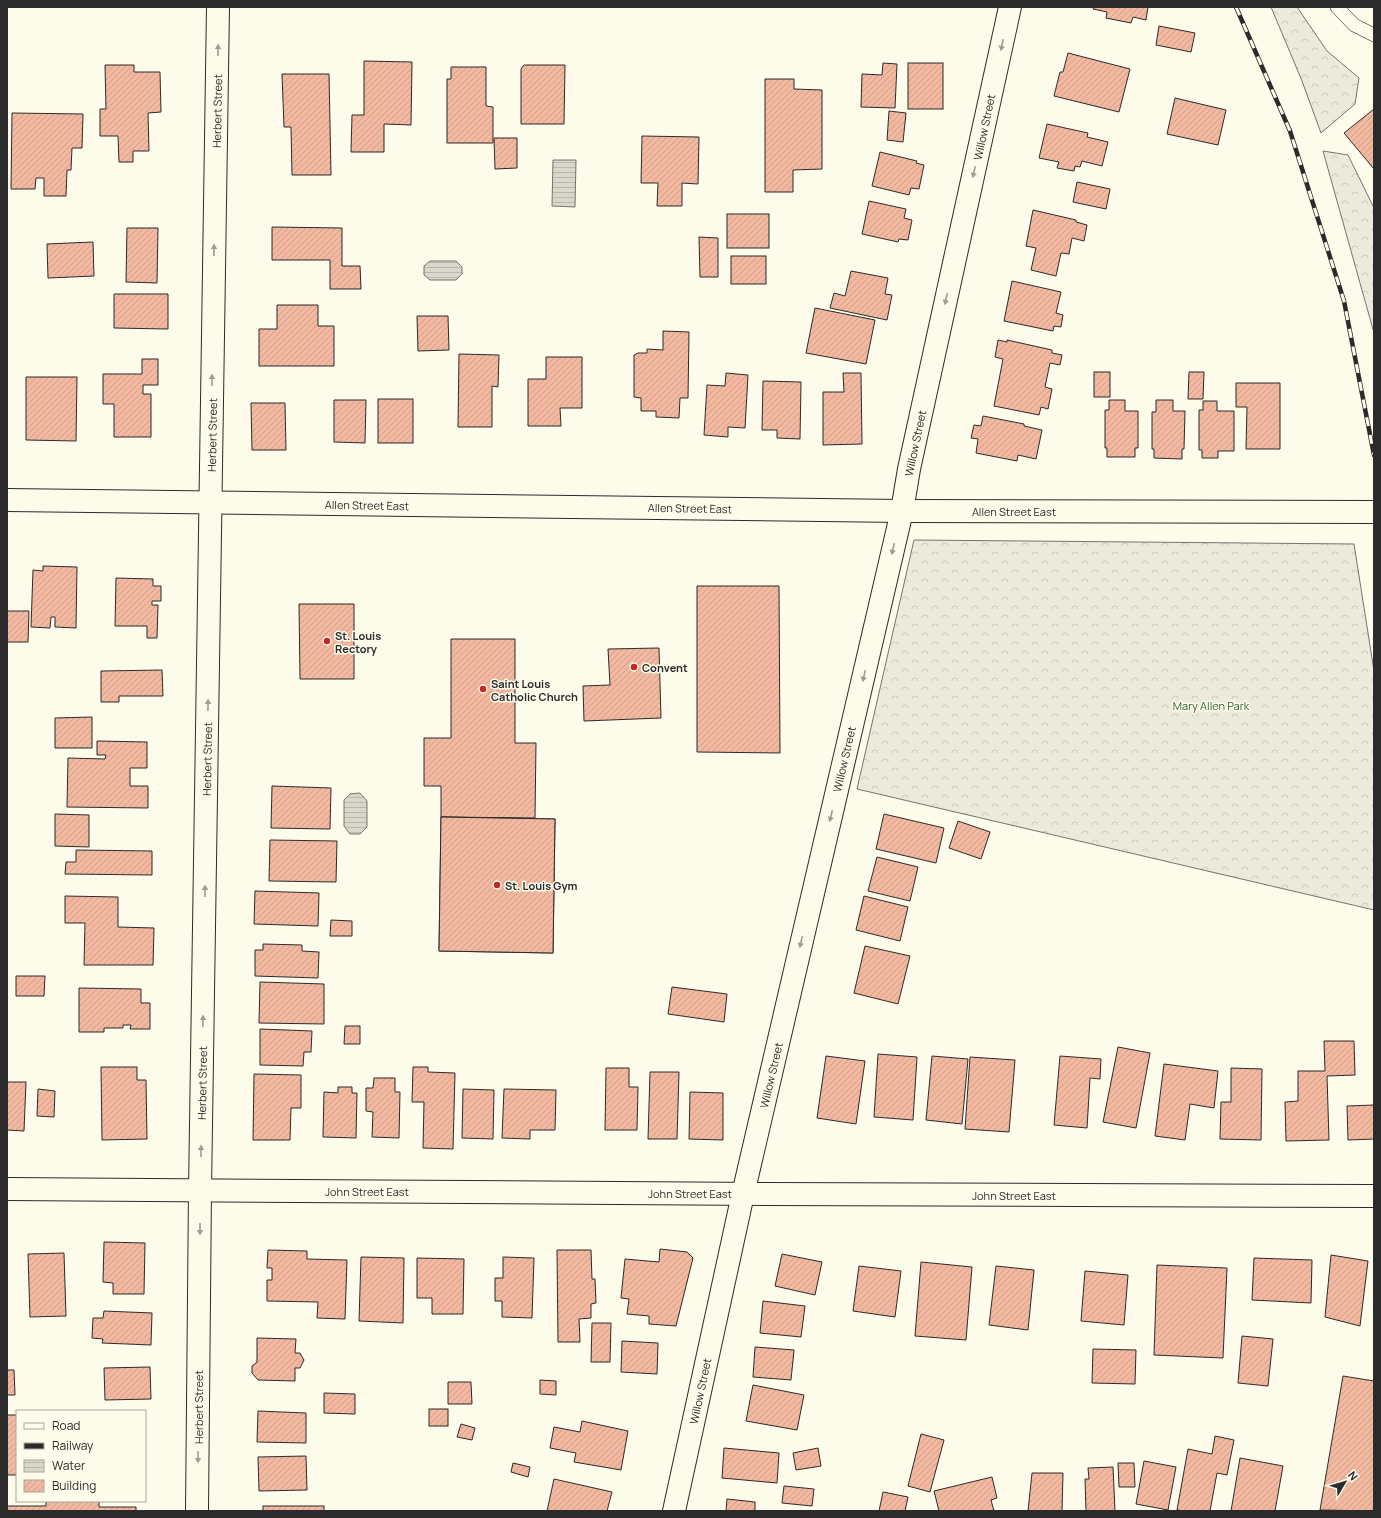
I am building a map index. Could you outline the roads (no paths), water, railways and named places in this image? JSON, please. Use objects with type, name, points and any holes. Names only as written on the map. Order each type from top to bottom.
[{"type":"street","name":"Herbert Street","points":[[197,1511],[200,1190],[218,7]]},
{"type":"street","name":"Willow Street","points":[[674,1511],[743,1194],[902,511],[909,469],[1010,7]]},
{"type":"street","name":"Allen Street East","points":[[7,500],[902,511],[1374,512]]},
{"type":"street","name":"John Street East","points":[[7,1189],[743,1194],[1374,1196]]},
{"type":"lane","points":[[1337,7],[1354,25],[1374,35]]},
{"type":"water","points":[[553,160],[576,160],[575,207],[552,206]]},
{"type":"water","points":[[430,261],[456,261],[462,267],[462,274],[456,280],[430,280],[424,275],[424,266]]},
{"type":"water","points":[[360,793],[367,801],[367,827],[360,834],[350,834],[344,826],[344,800],[350,794]]},
{"type":"railway","points":[[1236,7],[1290,131],[1344,301],[1374,455]]},
{"type":"place","name":"St. Louis Rectory","points":[[327,641]]},
{"type":"place","name":"Convent","points":[[634,667]]},
{"type":"place","name":"Saint Louis Catholic Church","points":[[483,689]]},
{"type":"place","name":"St. Louis Gym","points":[[497,885]]},
{"type":"park label","name":"Mary Allen Park","points":[[1211,705]]}]
